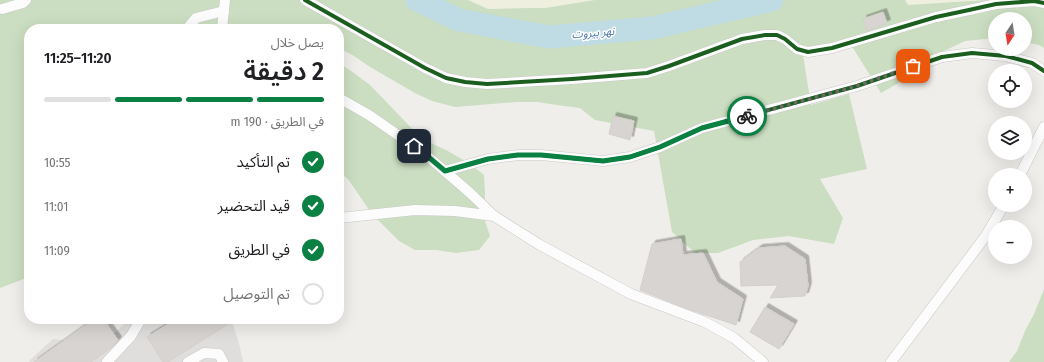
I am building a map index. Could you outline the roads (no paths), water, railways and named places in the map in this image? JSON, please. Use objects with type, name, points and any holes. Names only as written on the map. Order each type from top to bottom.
[{"type":"street","points":[[2,10],[22,3],[26,0]]},
{"type":"street","points":[[223,24],[225,0]]},
{"type":"street","points":[[305,0],[425,68],[446,78],[486,84],[647,73],[742,39],[764,34],[777,35],[785,39],[797,49],[808,52],[832,48],[936,17],[989,6],[1034,2],[1044,3]]},
{"type":"street","points":[[191,24],[196,18],[224,11]]},
{"type":"street","points":[[445,171],[488,159],[518,155],[541,155],[603,161],[630,157],[660,147],[702,128],[857,86],[942,56],[972,53],[1006,56],[1032,63],[1044,71]]},
{"type":"street","points":[[344,101],[425,154],[494,216],[540,245],[631,294],[705,322],[734,338],[763,362]]},
{"type":"street","points":[[1024,168],[1044,127]]},
{"type":"street","points":[[344,217],[416,210],[455,211],[494,216]]},
{"type":"street","points":[[891,362],[985,237],[1000,212]]},
{"type":"street","points":[[106,362],[131,336],[138,324]]},
{"type":"street","points":[[188,362],[204,353],[219,354],[224,362]]},
{"type":"waterway","name":"نهر بيروت","points":[[417,0],[459,20],[549,37],[652,28],[772,0]]}]
